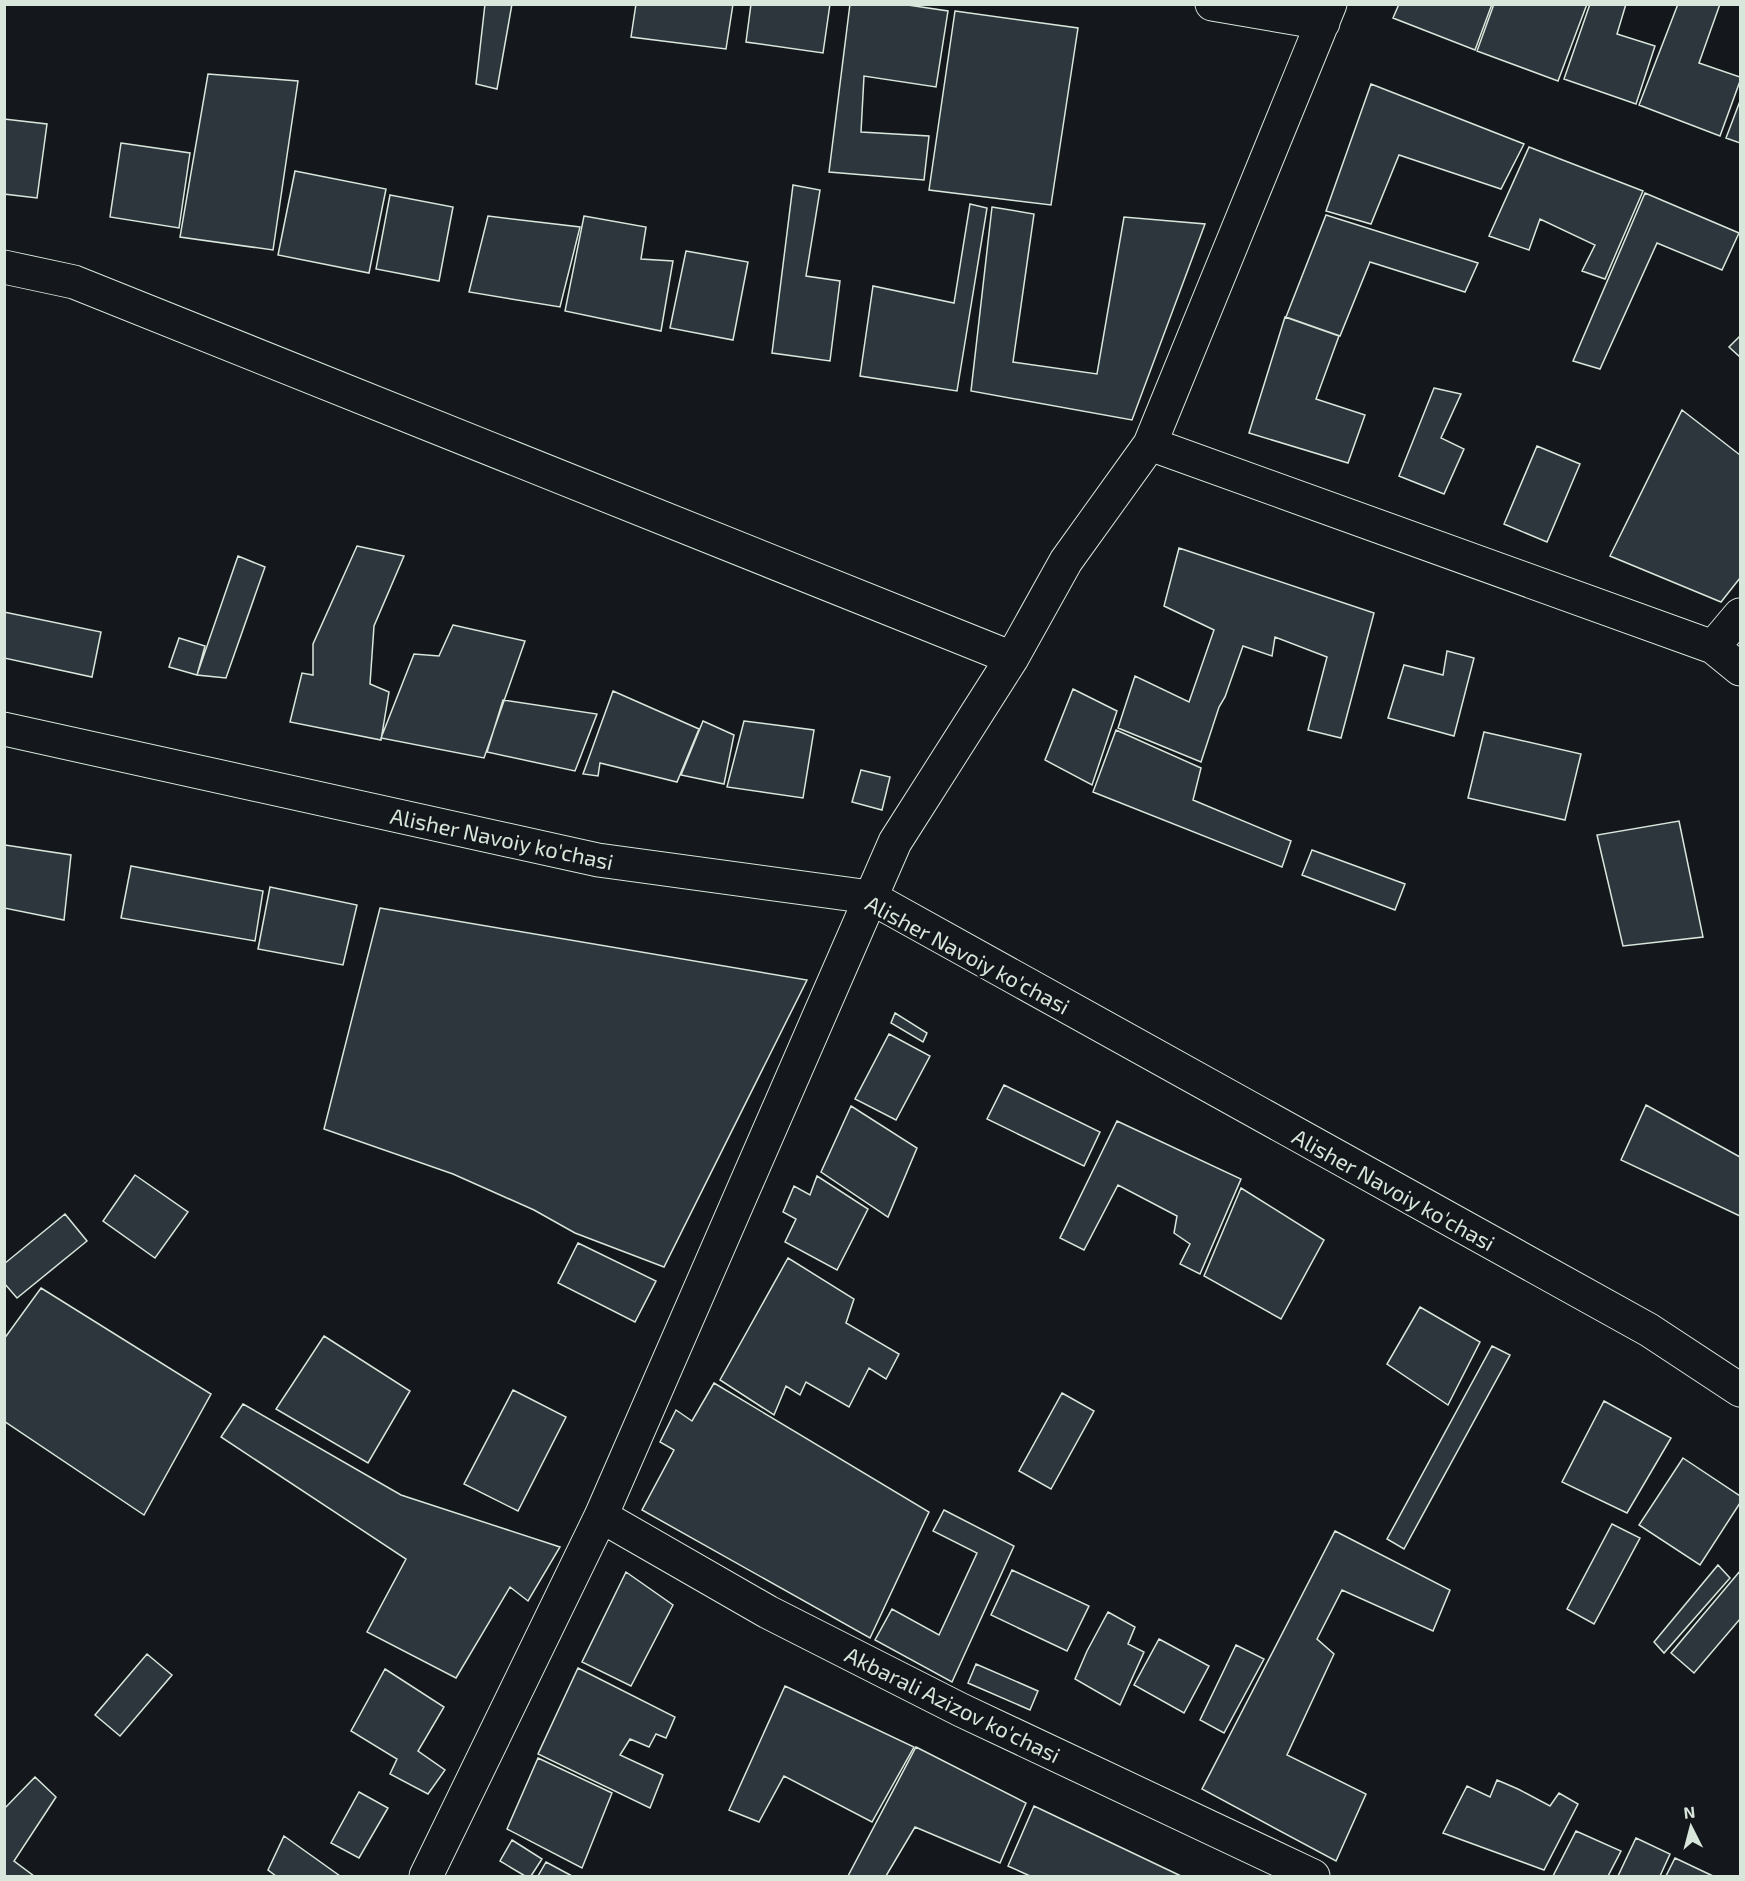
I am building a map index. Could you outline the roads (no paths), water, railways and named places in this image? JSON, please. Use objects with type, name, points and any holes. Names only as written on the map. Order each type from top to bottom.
[{"type":"street","points":[[426,1876],[601,1516],[895,842],[1012,658],[1066,561],[1150,444],[1327,14],[1212,4]]},
{"type":"street","points":[[4,267],[74,282],[1012,658]]},
{"type":"street","points":[[1150,444],[1713,647],[1740,669]]},
{"type":"street","points":[[1713,647],[1740,615]]},
{"type":"street","name":"Alisher Navoiy ko'chasi","points":[[4,729],[598,860],[870,897],[1649,1330],[1740,1390]]},
{"type":"street","name":"Akbarali Azizov ko'chasi","points":[[601,1516],[778,1617],[961,1710],[1313,1876]]}]
